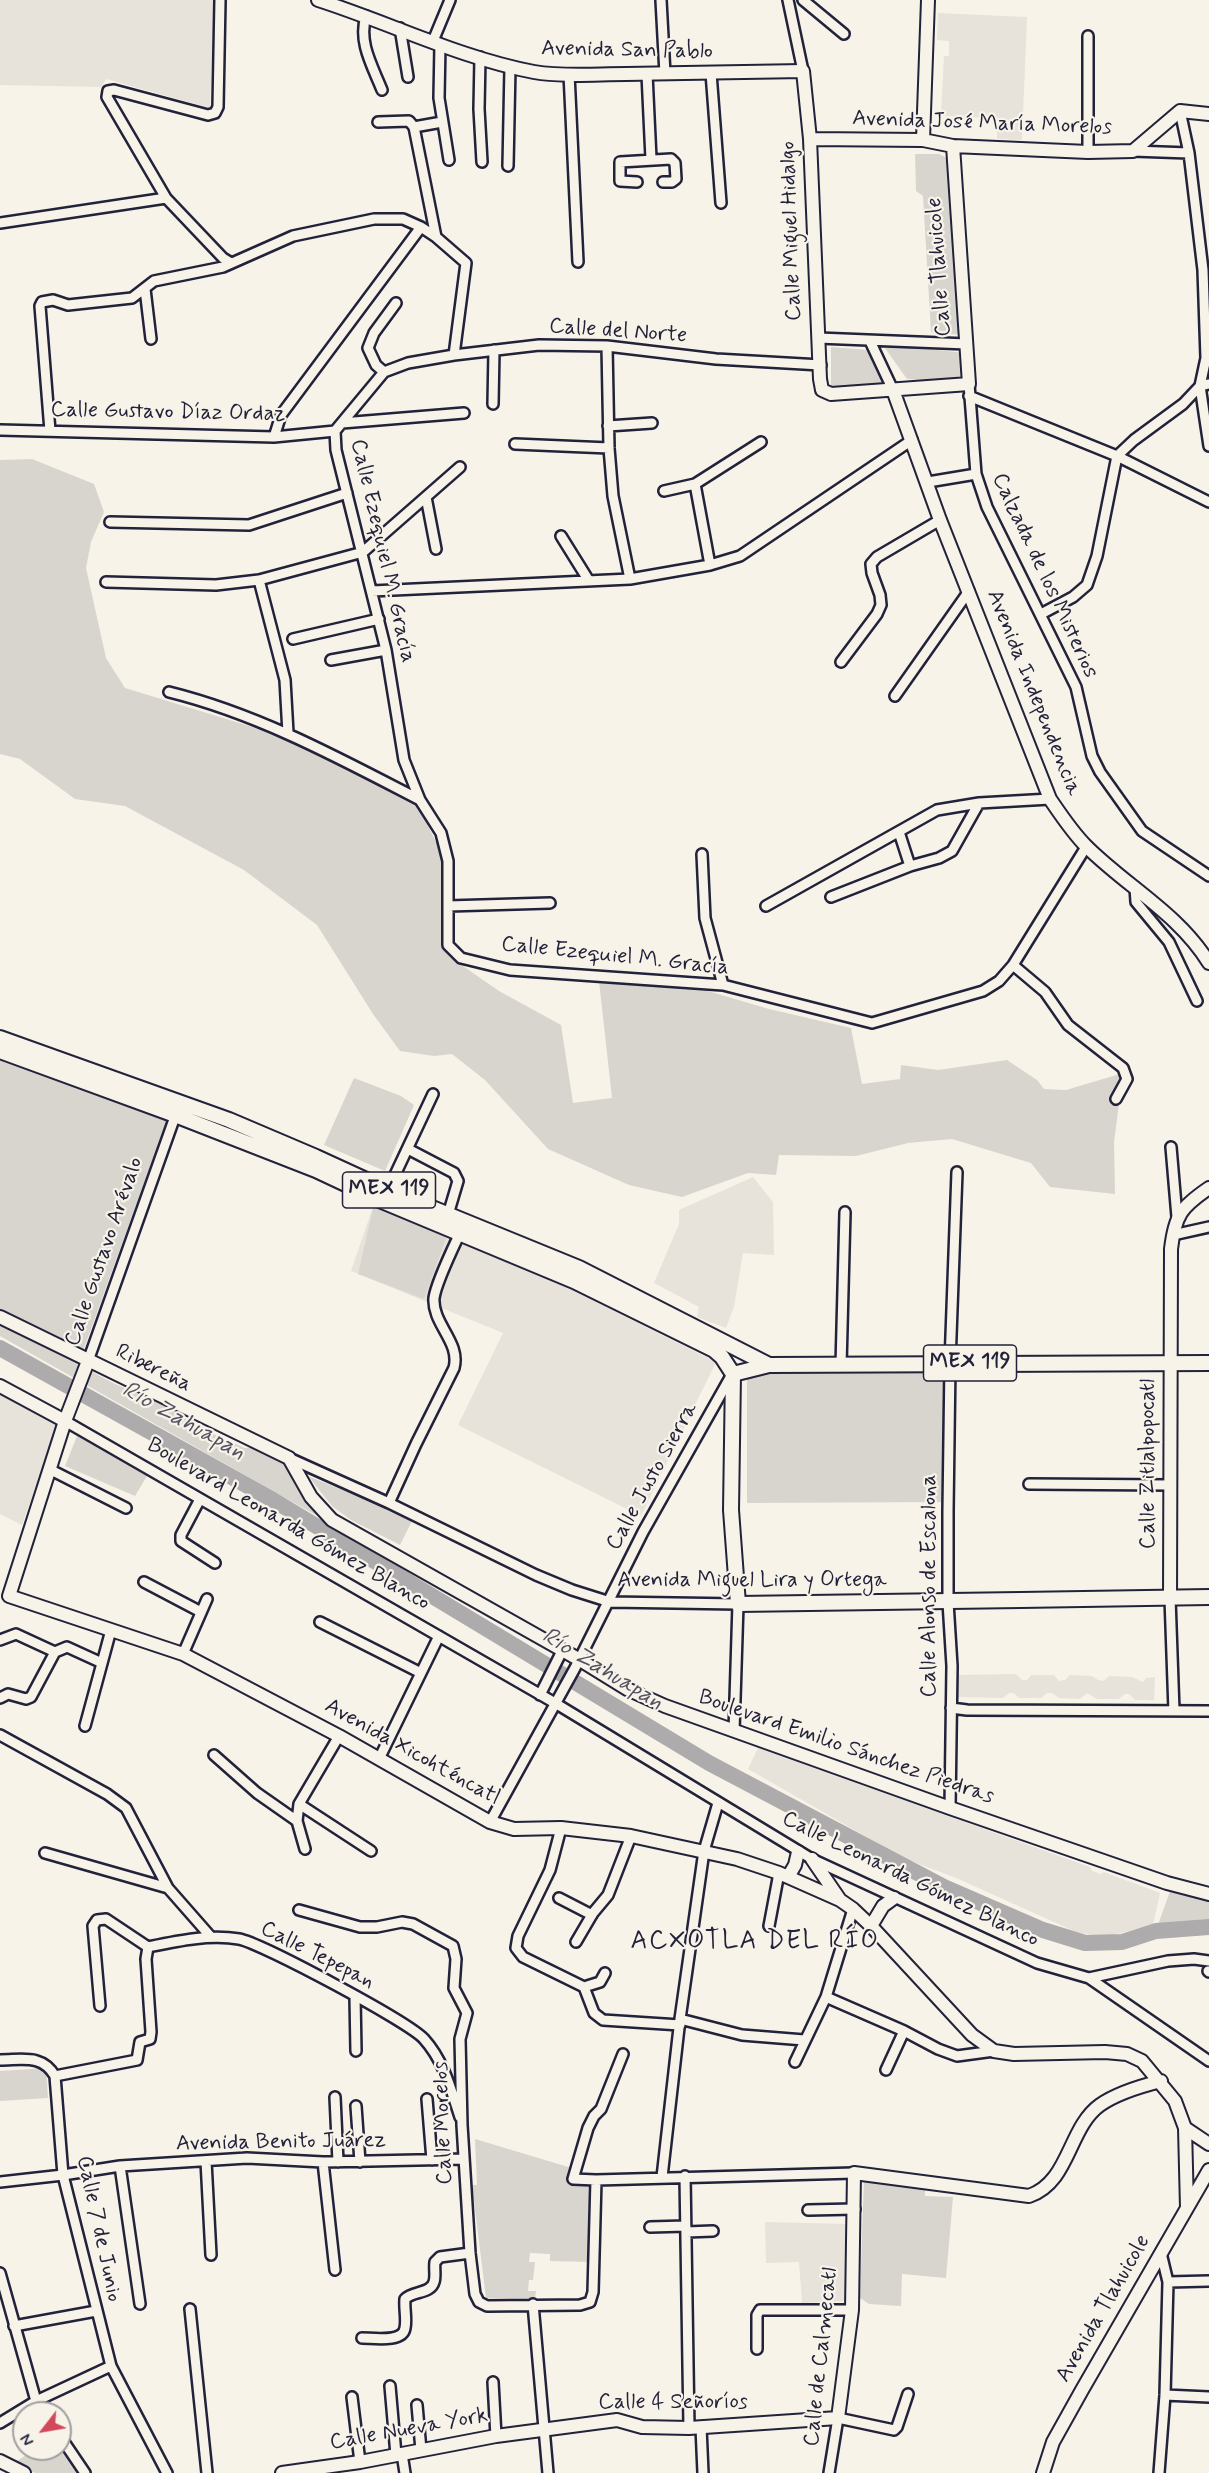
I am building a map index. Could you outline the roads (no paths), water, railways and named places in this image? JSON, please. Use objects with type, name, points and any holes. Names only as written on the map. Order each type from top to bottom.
[{"type":"main road","name":"MEX 119","points":[[0,1038],[177,1109]]},
{"type":"main road","name":"MEX 119","points":[[0,1051],[177,1109],[229,1120],[385,1196],[577,1275],[769,1365]]},
{"type":"main road","name":"MEX 119","points":[[446,1221],[460,1233],[577,1275],[714,1350],[722,1357],[733,1374],[769,1365],[1209,1363]]},
{"type":"main road","points":[[733,1374],[731,1510],[738,1604]]},
{"type":"main road","name":"Avenida Miguel Lira y Ortega","points":[[738,1604],[1209,1597]]},
{"type":"street","points":[[220,0],[218,107],[215,113],[208,115],[114,90],[108,91],[107,97],[166,198],[231,263]]},
{"type":"street","name":"Avenida San Pablo","points":[[318,0],[510,67],[538,72],[665,74],[803,71]]},
{"type":"street","points":[[449,160],[442,122],[436,42],[450,0]]},
{"type":"street","points":[[662,0],[665,74]]},
{"type":"street","points":[[788,0],[803,71]]},
{"type":"street","points":[[803,0],[844,34]]},
{"type":"street","points":[[923,140],[928,0]]},
{"type":"street","points":[[366,16],[362,29],[364,45],[382,90]]},
{"type":"street","points":[[400,28],[408,77]]},
{"type":"street","points":[[1088,36],[1088,152]]},
{"type":"street","points":[[480,57],[479,109],[483,162]]},
{"type":"street","points":[[508,166],[510,67]]},
{"type":"street","name":"Calle Miguel Hidalgo","points":[[803,71],[810,139],[822,390],[831,394],[893,390]]},
{"type":"street","points":[[711,73],[721,203]]},
{"type":"street","points":[[569,74],[578,262]]},
{"type":"street","points":[[647,74],[651,159]]},
{"type":"street","points":[[1209,114],[1180,111],[1188,153],[1203,270],[1205,385],[1209,446]]},
{"type":"street","name":"Avenida José María Morelos","points":[[810,139],[923,140],[953,146],[1088,152],[1133,151],[1180,111]]},
{"type":"street","points":[[378,122],[409,121],[414,127],[436,237]]},
{"type":"street","points":[[414,127],[442,122]]},
{"type":"street","name":"Calle Tlahuicole","points":[[953,146],[969,390]]},
{"type":"street","points":[[1133,151],[1188,153]]},
{"type":"street","points":[[637,182],[620,181],[620,162],[651,159],[674,160],[675,181],[663,182]]},
{"type":"street","points":[[0,223],[166,198]]},
{"type":"street","points":[[51,431],[40,306],[42,302],[53,300],[68,304],[132,298],[154,281],[223,267],[293,236],[374,219],[403,219],[421,227],[466,263],[454,355]]},
{"type":"street","points":[[274,436],[281,415],[421,227]]},
{"type":"street","points":[[144,290],[151,339]]},
{"type":"street","points":[[335,431],[384,372],[376,365],[368,348],[374,333],[396,303]]},
{"type":"street","points":[[818,338],[967,345]]},
{"type":"street","points":[[870,341],[893,390],[969,390],[1117,456],[1209,502]]},
{"type":"street","name":"Calle del Norte","points":[[384,372],[408,363],[539,345],[608,346],[716,359],[820,365]]},
{"type":"street","points":[[608,346],[608,426],[613,496],[630,579]]},
{"type":"street","points":[[493,404],[494,350]]},
{"type":"street","points":[[1041,614],[1073,597],[1087,585],[1097,556],[1117,456],[1205,385]]},
{"type":"street","name":"Avenida Independencia","points":[[893,390],[940,520],[1050,799],[1086,847],[1179,924],[1197,944],[1209,963]]},
{"type":"street","name":"Calzada de los Misterios","points":[[969,390],[976,474],[987,507],[1076,687],[1092,756],[1100,772],[1142,831],[1209,876]]},
{"type":"street","points":[[342,423],[464,413]]},
{"type":"street","points":[[608,426],[652,423]]},
{"type":"street","name":"Calle Gustavo Díaz Ordaz","points":[[0,430],[274,436],[335,431]]},
{"type":"street","name":"Calle Ezequiel M. Gracía","points":[[335,431],[336,450],[386,650],[404,760],[420,800],[441,833],[448,861],[448,945],[461,958],[510,970],[666,979],[723,985],[872,1023],[983,991],[999,981],[1012,965],[1086,847]]},
{"type":"street","points":[[372,591],[630,579],[710,565],[740,556],[912,440]]},
{"type":"street","points":[[664,491],[695,484],[761,442]]},
{"type":"street","points":[[515,444],[609,447]]},
{"type":"street","points":[[106,582],[216,585],[259,580],[363,552],[460,467]]},
{"type":"street","points":[[928,482],[976,474]]},
{"type":"street","points":[[695,484],[710,565]]},
{"type":"street","points":[[110,522],[249,525],[348,493]]},
{"type":"street","points":[[426,497],[436,549]]},
{"type":"street","points":[[841,662],[877,614],[881,605],[871,564],[877,557],[940,520]]},
{"type":"street","points":[[561,536],[590,580]]},
{"type":"street","points":[[259,580],[285,680],[288,733]]},
{"type":"street","points":[[895,696],[969,591]]},
{"type":"street","points":[[293,639],[379,619]]},
{"type":"street","points":[[331,660],[386,650]]},
{"type":"street","points":[[169,692],[196,699],[288,733],[420,800]]},
{"type":"street","points":[[766,906],[937,810],[979,803],[1050,799]]},
{"type":"street","points":[[831,897],[910,866],[939,858],[952,851],[979,803]]},
{"type":"street","points":[[899,832],[910,866]]},
{"type":"street","points":[[702,854],[705,918],[723,985]]},
{"type":"street","points":[[1135,887],[1136,902],[1169,942],[1197,1001]]},
{"type":"street","points":[[448,906],[550,903]]},
{"type":"street","points":[[1012,965],[1045,992],[1068,1025],[1123,1068],[1127,1079],[1116,1099]]},
{"type":"street","points":[[385,1196],[433,1094]]},
{"type":"street","name":"Calle Gustavo Arévalo","points":[[5,1594],[177,1109]]},
{"type":"street","points":[[1171,1147],[1177,1217]]},
{"type":"street","points":[[408,1149],[454,1173],[458,1181],[446,1221]]},
{"type":"street","name":"Calle Alonso de Escalona","points":[[950,1808],[952,1666],[948,1602],[950,1364],[957,1172]]},
{"type":"street","points":[[1177,1217],[1186,1205],[1209,1188]]},
{"type":"street","points":[[841,1366],[845,1212]]},
{"type":"street","name":"Calle Zitlalpopocatl","points":[[1174,1711],[1170,1598],[1171,1363],[1173,1235],[1177,1217]]},
{"type":"street","points":[[1173,1235],[1209,1227]]},
{"type":"street","points":[[389,1503],[454,1368],[456,1359],[448,1335],[438,1320],[434,1298],[460,1233]]},
{"type":"street","name":"Ribereña","points":[[0,1317],[289,1458]]},
{"type":"street","name":"Calle Justo Sierra","points":[[490,1822],[610,1602],[643,1532],[733,1374]]},
{"type":"street","name":"Boulevard Leonarda Gómez Blanco","points":[[0,1386],[66,1418],[200,1499],[438,1636],[557,1700]]},
{"type":"street","name":"Avenida Miguel Lira y Ortega","points":[[289,1458],[572,1590],[610,1602],[738,1604]]},
{"type":"street","name":"Boulevard Emilio Sánchez Piedras","points":[[289,1458],[311,1497],[332,1520],[560,1656],[627,1689],[665,1706],[950,1808],[1167,1883],[1209,1894]]},
{"type":"street","points":[[49,1468],[126,1508]]},
{"type":"street","points":[[1029,1484],[1171,1485]]},
{"type":"street","points":[[200,1499],[181,1535],[181,1541],[215,1563]]},
{"type":"street","points":[[144,1582],[201,1612]]},
{"type":"street","name":"Avenida Xicohténcatl","points":[[5,1594],[183,1654],[339,1736],[490,1822],[514,1829],[561,1828],[631,1836],[704,1851],[784,1875],[840,1900],[872,1926],[972,2035],[994,2051]]},
{"type":"street","points":[[183,1654],[207,1599]]},
{"type":"street","points":[[734,1731],[738,1604]]},
{"type":"street","points":[[320,1622],[421,1673]]},
{"type":"street","points":[[85,1726],[111,1630]]},
{"type":"street","points":[[0,1640],[16,1634],[55,1652]]},
{"type":"street","points":[[379,1759],[438,1636]]},
{"type":"street","points":[[0,1698],[8,1694],[26,1699],[31,1697],[55,1652],[66,1647],[102,1663]]},
{"type":"street","points":[[543,1691],[560,1656]]},
{"type":"street","name":"Calle Leonarda Gómez Blanco","points":[[557,1700],[798,1852],[1037,1963],[1089,1978],[1168,1961],[1194,1959],[1209,1961]]},
{"type":"street","points":[[951,1708],[967,1710],[1209,1711]]},
{"type":"street","points":[[0,1735],[106,1794],[126,1808],[168,1888],[211,1937]]},
{"type":"street","points":[[305,1850],[297,1821],[299,1804],[339,1736]]},
{"type":"street","points":[[214,1755],[257,1793],[297,1821]]},
{"type":"street","points":[[662,2177],[680,2022],[704,1851],[718,1803]]},
{"type":"street","points":[[299,1804],[371,1851]]},
{"type":"street","points":[[561,1828],[550,1870],[518,1936],[516,1947],[523,1956],[584,1987],[594,2013],[603,2020],[680,2022],[742,2035],[804,2040]]},
{"type":"street","points":[[576,1942],[592,1915],[608,1895],[631,1836]]},
{"type":"street","points":[[45,1852],[168,1888]]},
{"type":"street","points":[[769,1926],[784,1875],[795,1865],[798,1852]]},
{"type":"street","points":[[812,1859],[840,1900]]},
{"type":"street","points":[[559,1898],[592,1915]]},
{"type":"street","points":[[872,1926],[883,1906],[894,1898]]},
{"type":"street","points":[[795,2062],[826,1997],[853,1909]]},
{"type":"street","name":"Calle Morelos","points":[[299,1910],[360,1927],[377,1927],[402,1922],[413,1924],[453,1946],[456,1959],[454,1988],[467,2013],[460,2039],[462,2125],[470,2253],[475,2294],[479,2302],[487,2306],[533,2304]]},
{"type":"street","points":[[55,2076],[137,2060],[140,2042],[150,2039],[152,2032],[146,1959],[148,1947],[105,1919],[97,1920],[93,1926],[100,2006]]},
{"type":"street","name":"Calle Tepepan","points":[[148,1947],[211,1937],[241,1939],[394,2018],[424,2038],[446,2073],[462,2125]]},
{"type":"street","points":[[584,1987],[600,1982],[605,1973]]},
{"type":"street","points":[[1089,1978],[1209,2061]]},
{"type":"street","points":[[355,1997],[356,2051]]},
{"type":"street","points":[[826,1997],[957,2056],[994,2051],[1014,2054],[1105,2052],[1126,2054],[1142,2061],[1161,2081],[1175,2101],[1185,2128],[1186,2208]]},
{"type":"street","points":[[886,2070],[904,2031]]},
{"type":"street","points":[[622,2054],[601,2109],[594,2116],[588,2128],[573,2179],[596,2181],[685,2176],[854,2173],[1029,2196],[1053,2180],[1089,2117],[1099,2106],[1145,2085],[1161,2081]]},
{"type":"street","name":"Calle 7 de Junio","points":[[0,2060],[39,2060],[48,2064],[55,2076],[63,2175],[111,2366],[167,2473]]},
{"type":"street","points":[[335,2097],[338,2162]]},
{"type":"street","points":[[427,2099],[432,2160]]},
{"type":"street","points":[[356,2106],[360,2162]]},
{"type":"street","points":[[1185,2128],[1209,2144]]},
{"type":"street","name":"Avenida Benito Juárez","points":[[0,2182],[120,2166],[248,2158],[323,2162],[464,2159]]},
{"type":"street","points":[[206,2161],[211,2255]]},
{"type":"street","points":[[323,2162],[335,2270]]},
{"type":"street","points":[[120,2166],[140,2304]]},
{"type":"street","name":"Avenida Tlahuicole","points":[[1043,2473],[1053,2442],[1209,2170]]},
{"type":"street","name":"Calle de Calmecatl","points":[[830,2473],[852,2310],[854,2173]]},
{"type":"street","points":[[685,2176],[695,2427],[703,2473]]},
{"type":"street","points":[[548,2473],[533,2304],[580,2305],[590,2302],[593,2292],[596,2181]]},
{"type":"street","points":[[808,2210],[855,2209]]},
{"type":"street","points":[[650,2227],[713,2231]]},
{"type":"street","points":[[362,2338],[397,2337],[403,2334],[405,2299],[409,2294],[431,2288],[434,2283],[435,2262],[440,2258],[470,2253]]},
{"type":"street","points":[[1159,2473],[1165,2395],[1168,2282],[1161,2253]]},
{"type":"street","points":[[0,2274],[36,2401],[111,2366]]},
{"type":"street","points":[[1168,2282],[1209,2281]]},
{"type":"street","points":[[190,2309],[207,2473]]},
{"type":"street","points":[[757,2349],[760,2310],[852,2310]]},
{"type":"street","points":[[14,2326],[96,2311]]},
{"type":"street","points":[[493,2382],[496,2436]]},
{"type":"street","points":[[390,2386],[399,2454],[405,2473]]},
{"type":"street","points":[[838,2418],[889,2431],[894,2430],[908,2394]]},
{"type":"street","points":[[1165,2395],[1209,2397]]},
{"type":"street","points":[[352,2397],[360,2462]]},
{"type":"street","points":[[417,2405],[421,2450]]},
{"type":"street","name":"Calle 4 Señoríos","points":[[544,2429],[617,2420],[642,2427],[695,2427],[838,2418]]},
{"type":"street","name":"Calle Nueva York","points":[[282,2473],[360,2462],[544,2429]]},
{"type":"street","points":[[72,2453],[86,2473]]},
{"type":"street","points":[[0,2461],[1,2473]]},
{"type":"street","points":[[0,2461],[24,2473]]},
{"type":"waterway","name":"Río Zahuapan","points":[[0,1348],[273,1500],[709,1763],[944,1887],[1043,1930],[1085,1943],[1122,1942],[1156,1931],[1209,1927]]},
{"type":"district","name":"ACXOTLA DEL RÍO","points":[[755,1943]]}]
